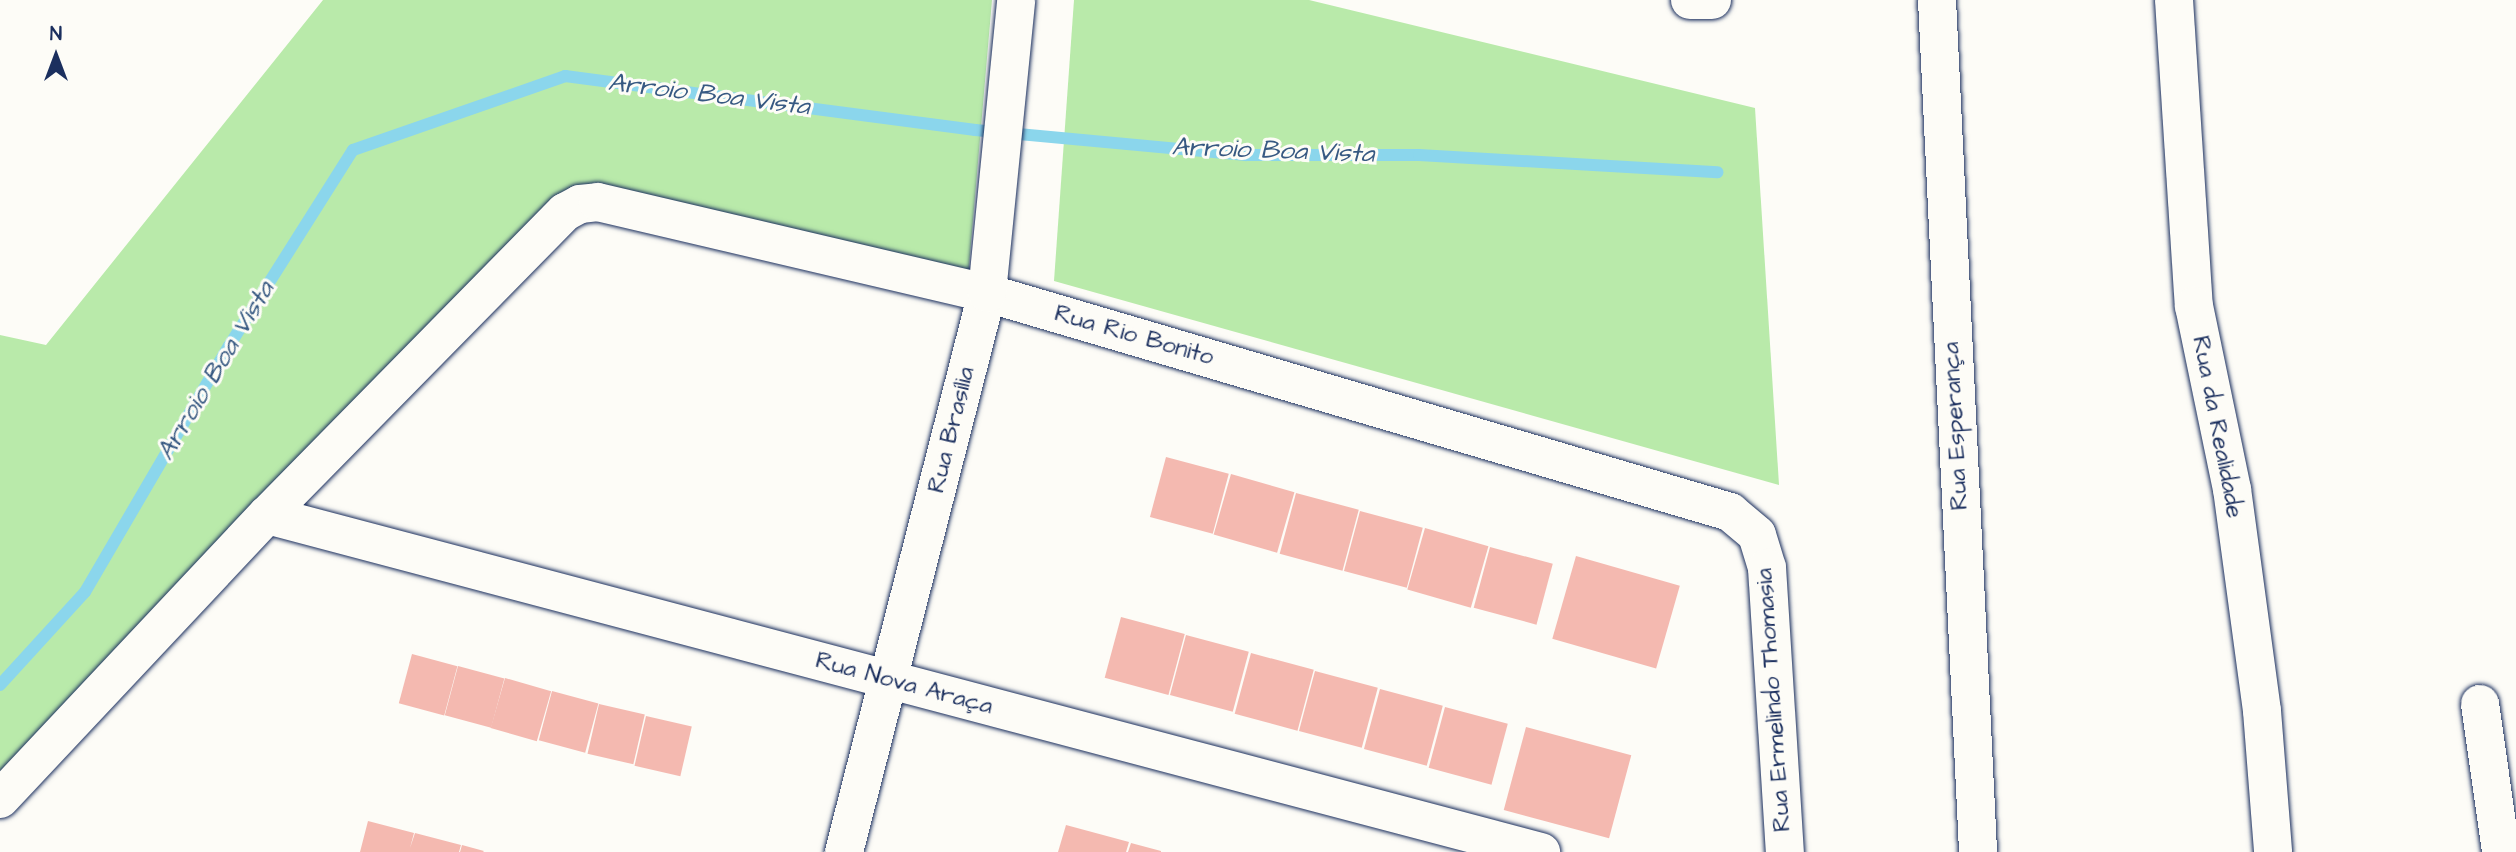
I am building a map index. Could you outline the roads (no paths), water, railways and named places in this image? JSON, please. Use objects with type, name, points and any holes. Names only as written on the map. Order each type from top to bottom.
[{"type":"street","name":"Rua Brasília","points":[[844,852],[987,293],[1016,0]]},
{"type":"street","points":[[1690,0],[1712,0]]},
{"type":"street","name":"Rua Esperança","points":[[1937,0],[1978,852]]},
{"type":"street","name":"Rua da Realidade","points":[[2174,0],[2194,306],[2232,489],[2262,711],[2273,852]]},
{"type":"street","name":"Rua Rio Bonito","points":[[267,515],[565,212],[580,204],[597,202],[987,293],[1697,500]]},
{"type":"street","name":"Rua Ermelindo Thomasia","points":[[1697,500],[1730,512],[1757,535],[1767,568],[1785,852]]},
{"type":"street","points":[[0,799],[267,515]]},
{"type":"street","name":"Rua Nova Araça","points":[[267,515],[1541,852]]},
{"type":"street","points":[[2480,704],[2501,852]]},
{"type":"waterway","name":"Arroio Boa Vista","points":[[0,685],[85,592],[229,346],[353,150],[565,76],[975,130],[1246,155],[1419,155],[1718,172]]}]
